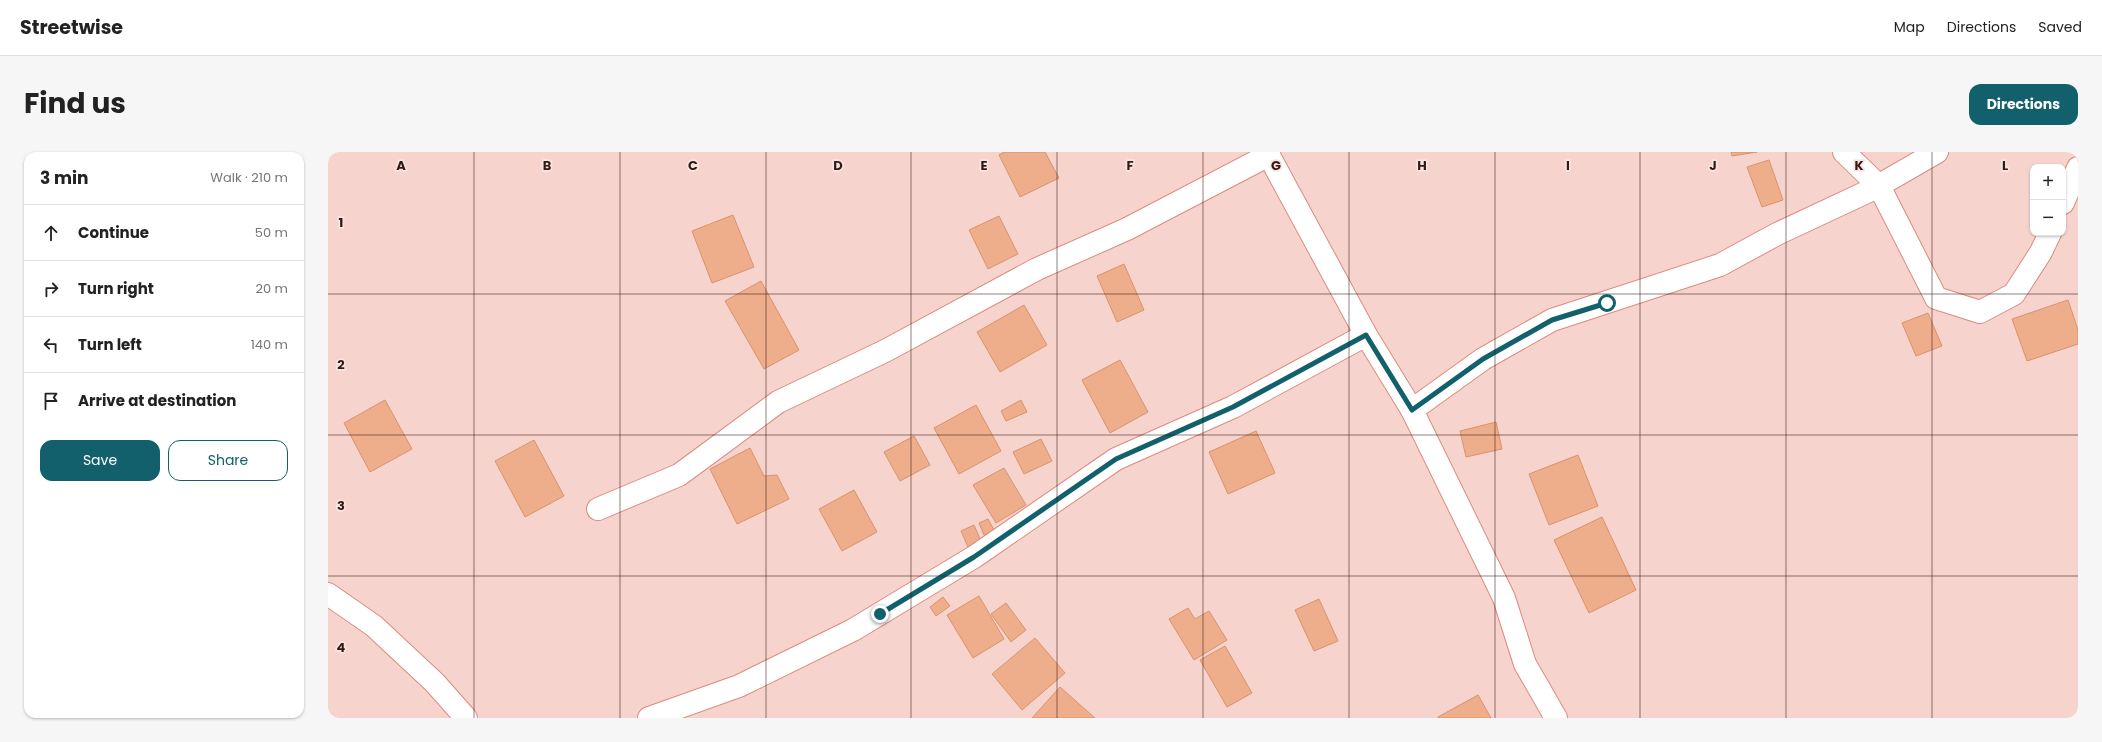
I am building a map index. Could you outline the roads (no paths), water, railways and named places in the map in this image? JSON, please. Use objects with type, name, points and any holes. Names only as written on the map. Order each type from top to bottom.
[{"type":"street","points":[[1844,152],[1879,186],[1936,298],[1980,312],[2014,294],[2041,252],[2049,236]]},
{"type":"street","points":[[1412,410],[1483,359],[1552,320],[1720,265],[1777,234],[1879,186],[1937,152]]},
{"type":"street","points":[[598,509],[679,475],[778,402],[885,351],[1037,269],[1127,229],[1268,154],[1366,335],[1412,410],[1504,598],[1525,664],[1556,718]]},
{"type":"street","points":[[2064,200],[2078,168]]},
{"type":"street","points":[[649,718],[738,686],[853,630],[974,557],[1116,459],[1233,407],[1366,335]]},
{"type":"street","points":[[328,594],[374,626],[435,683],[466,718]]}]
